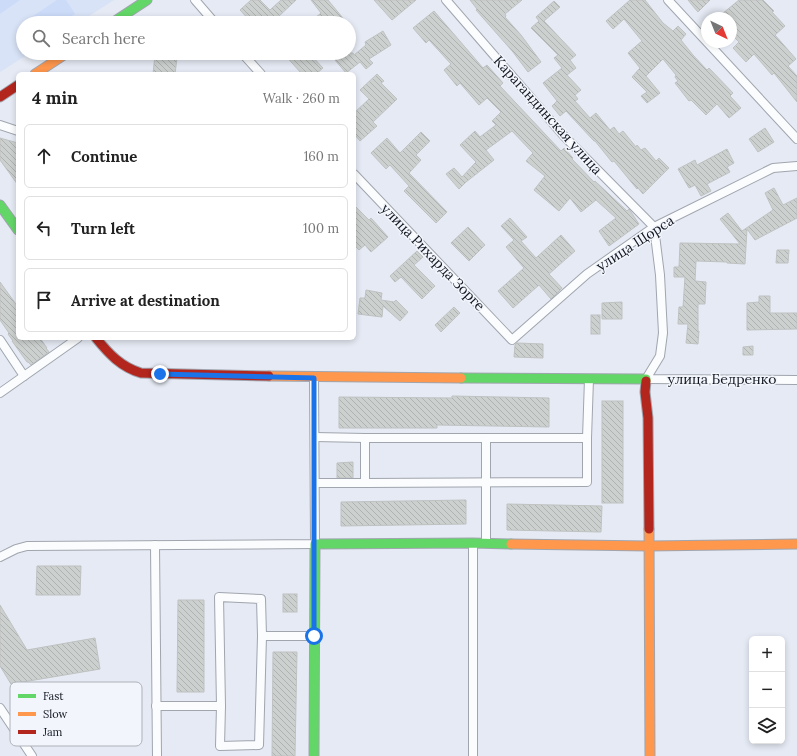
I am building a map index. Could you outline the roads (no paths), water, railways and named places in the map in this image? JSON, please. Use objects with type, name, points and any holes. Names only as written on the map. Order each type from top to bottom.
[{"type":"street","points":[[123,16],[147,0]]},
{"type":"street","points":[[195,0],[209,16]]},
{"type":"street","name":"Карагандинская улица","points":[[446,0],[564,136],[654,227]]},
{"type":"street","points":[[668,0],[797,139]]},
{"type":"street","points":[[38,72],[56,60]]},
{"type":"street","points":[[248,60],[258,72]]},
{"type":"street","points":[[0,97],[16,86]]},
{"type":"street","points":[[0,126],[16,130]]},
{"type":"street","name":"улица Щорса","points":[[512,340],[587,274],[654,227],[773,168],[797,166]]},
{"type":"street","name":"улица Рихарда Зорге","points":[[356,176],[512,340]]},
{"type":"street","points":[[0,204],[16,227]]},
{"type":"street","points":[[650,756],[648,418],[645,392],[646,379],[660,356],[662,333],[660,276],[654,227]]},
{"type":"street","points":[[0,340],[24,376]]},
{"type":"street","points":[[0,393],[75,340]]},
{"type":"street","points":[[98,340],[114,358],[126,367],[141,373],[314,378],[646,379]]},
{"type":"street","points":[[314,378],[314,756]]},
{"type":"street","points":[[315,483],[587,482],[589,379]]},
{"type":"street","name":"улица Бедренко","points":[[646,379],[797,380]]},
{"type":"street","points":[[315,437],[587,438]]},
{"type":"street","points":[[365,438],[365,482]]},
{"type":"street","points":[[486,438],[486,543]]},
{"type":"street","points":[[0,557],[16,549],[28,546],[473,543],[648,546],[797,544]]},
{"type":"street","points":[[473,543],[473,756]]},
{"type":"street","points":[[155,545],[157,756]]},
{"type":"street","points":[[220,597],[261,599],[262,636],[259,744],[220,746],[221,706],[220,597]]},
{"type":"street","points":[[262,636],[314,636]]},
{"type":"street","points":[[156,706],[221,706]]},
{"type":"street","points":[[0,708],[10,723]]},
{"type":"street","points":[[25,746],[32,756]]}]
